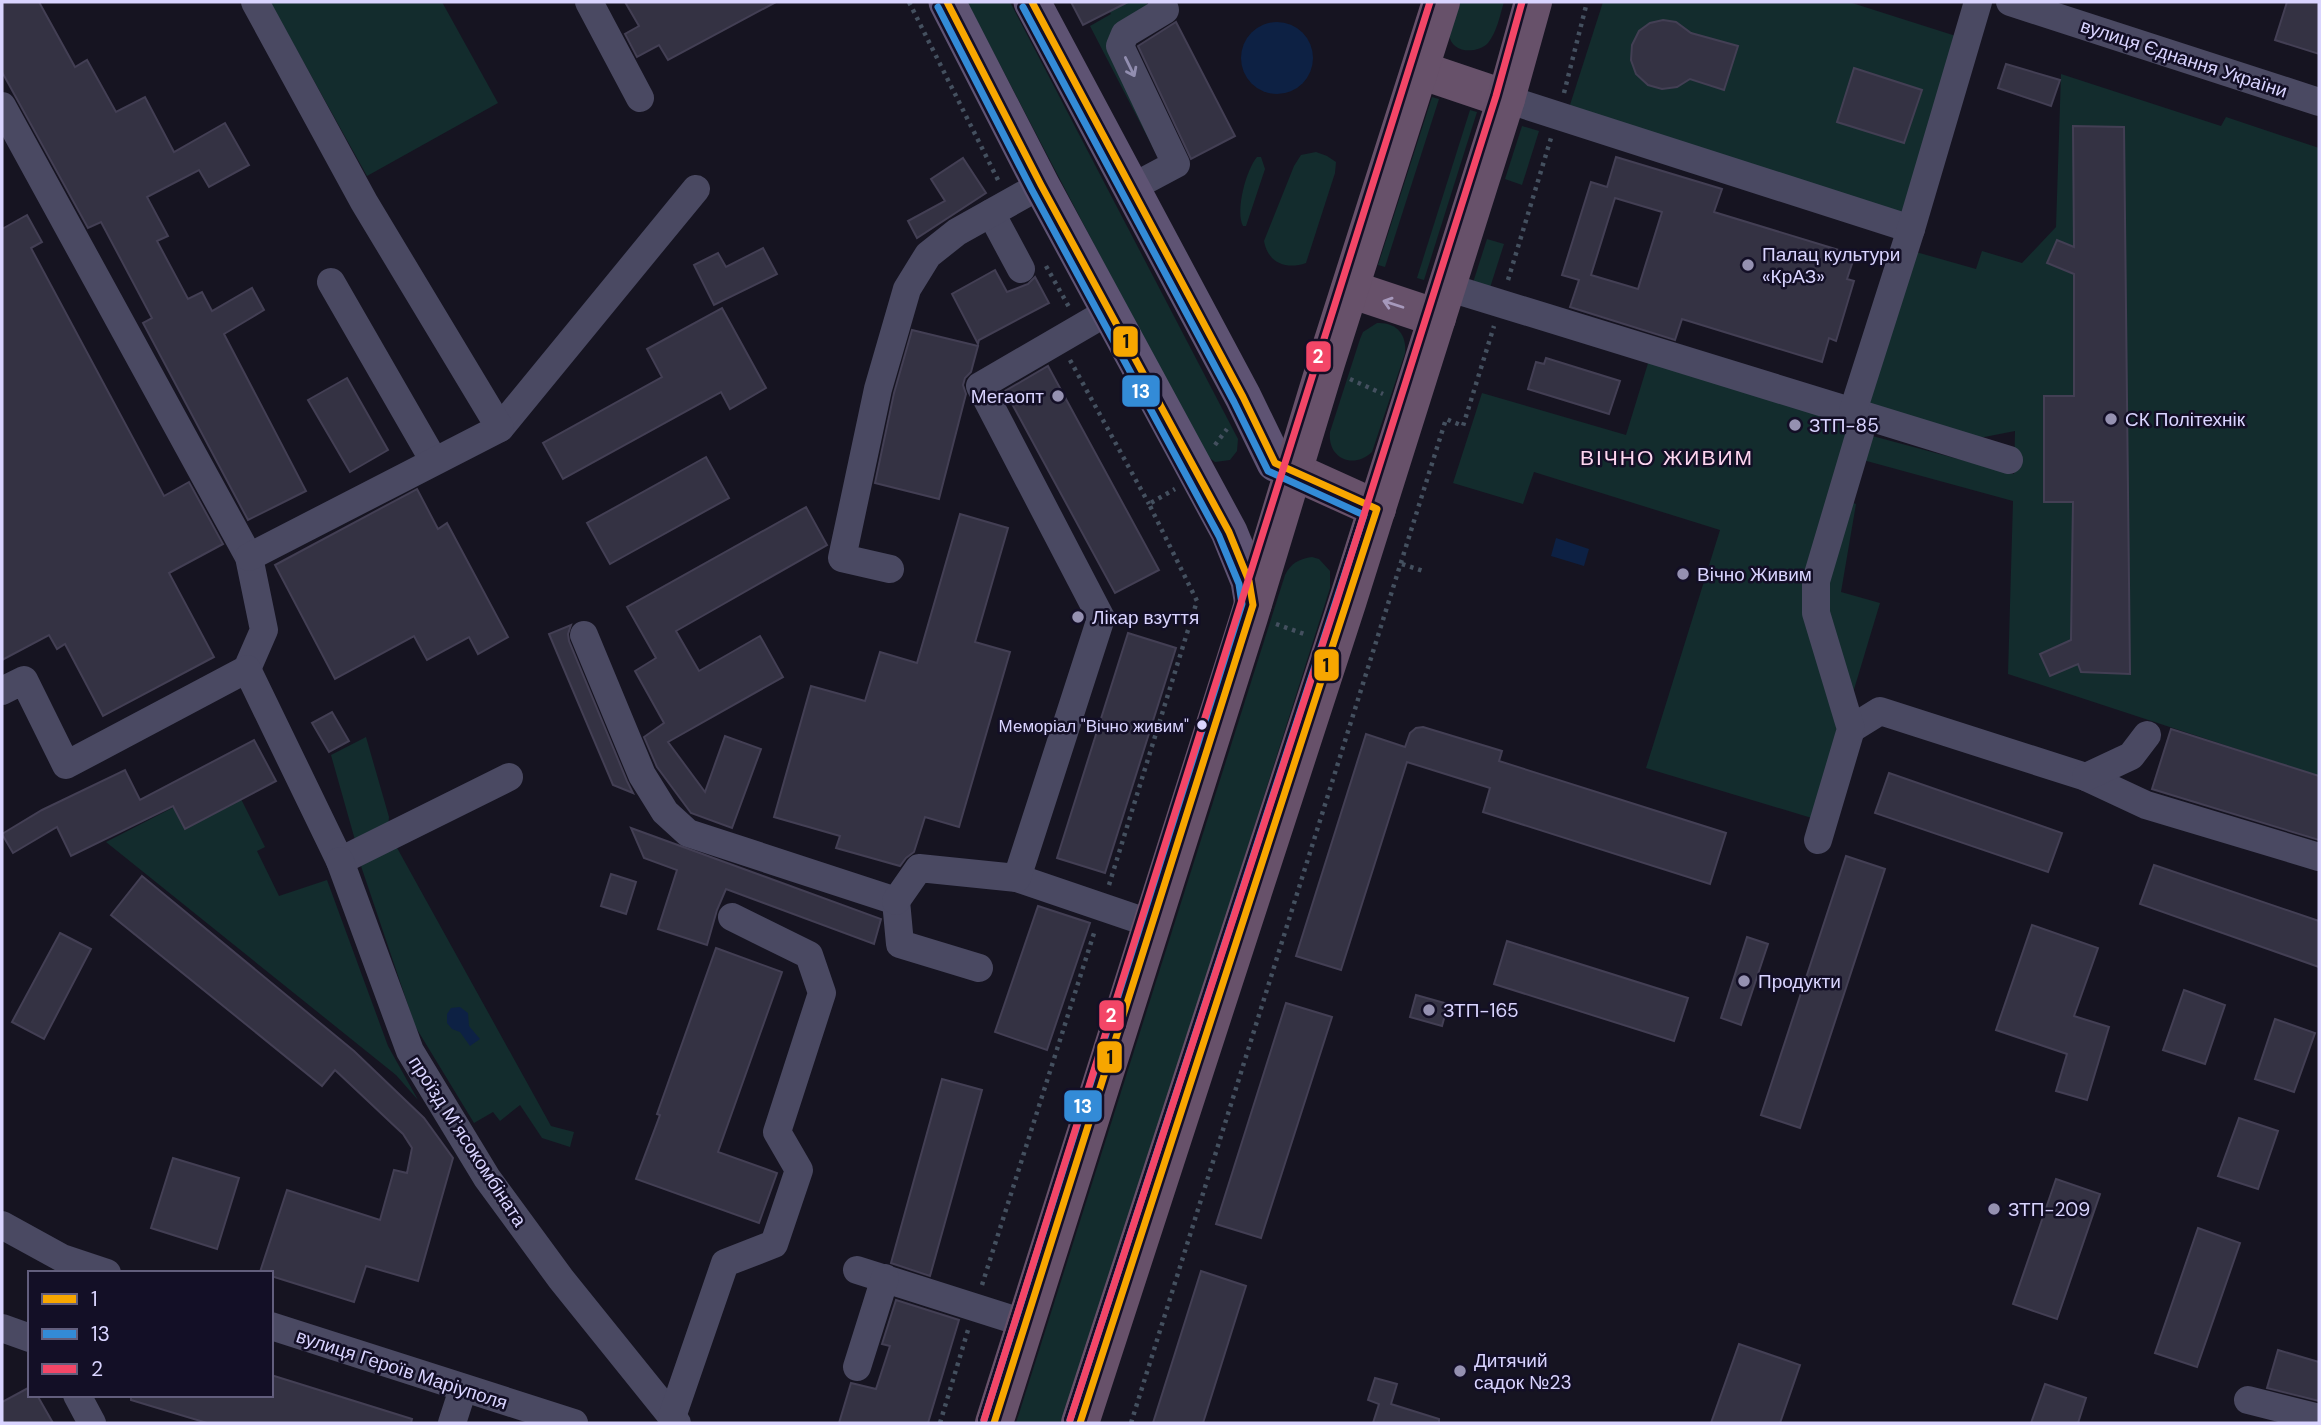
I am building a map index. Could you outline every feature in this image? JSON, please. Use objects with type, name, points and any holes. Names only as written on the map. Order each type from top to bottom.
[{"type":"highway","points":[[994,1423],[1152,924],[1262,614],[1293,471],[1441,2]]},
{"type":"highway","points":[[1080,1423],[1377,509],[1506,99],[1533,2]]},
{"type":"highway","points":[[1420,70],[1506,99]]},
{"type":"highway","points":[[1350,289],[1442,302]]},
{"type":"highway","points":[[1293,471],[1377,509]]},
{"type":"main road","points":[[947,2],[1041,185],[1229,532],[1262,614]]},
{"type":"main road","points":[[1032,2],[1243,397],[1275,463],[1293,471]]},
{"type":"street","points":[[255,2],[363,202],[500,428]]},
{"type":"street","points":[[589,2],[640,98]]},
{"type":"street","points":[[1131,188],[1176,164],[1120,46],[1125,34],[1165,10],[1162,2]]},
{"type":"street","points":[[1818,840],[1851,729],[1816,613],[1816,581],[1860,433],[1853,411],[1911,229],[1978,2]]},
{"type":"street","name":"вулиця Єднання України","points":[[2010,2],[2319,102]]},
{"type":"street","points":[[1506,99],[1911,229]]},
{"type":"street","points":[[2,106],[248,557],[264,630],[247,669],[66,765],[24,680],[2,691]]},
{"type":"street","points":[[890,569],[842,558],[882,376],[907,289],[928,255],[957,232],[1041,185]]},
{"type":"street","points":[[248,557],[500,428],[696,189]]},
{"type":"street","points":[[991,213],[1021,270]]},
{"type":"street","points":[[331,282],[434,461]]},
{"type":"street","points":[[1442,302],[1501,303],[2009,460]]},
{"type":"street","points":[[1017,878],[1101,618],[980,386],[1110,311]]},
{"type":"street","points":[[584,635],[642,775],[665,812],[688,834],[896,901]]},
{"type":"street","name":"проїзд Мʼясокомбіната","points":[[247,669],[340,861],[410,1051],[487,1178],[561,1279],[675,1420]]},
{"type":"street","points":[[1851,729],[1880,711],[2086,777],[2146,805],[2319,857]]},
{"type":"street","points":[[2086,777],[2131,756],[2147,735]]},
{"type":"street","points":[[340,861],[509,777]]},
{"type":"street","points":[[979,968],[900,944],[896,901],[919,868],[1017,878],[1152,924]]},
{"type":"street","points":[[675,1420],[725,1263],[774,1244],[799,1170],[777,1132],[822,993],[810,955],[732,917]]},
{"type":"street","points":[[4,1234],[101,1271]]},
{"type":"street","points":[[857,1270],[1024,1323]]},
{"type":"street","points":[[857,1367],[885,1278]]},
{"type":"street","name":"вулиця Героїв Маріуполя","points":[[273,1327],[574,1423]]},
{"type":"street","points":[[2,1328],[28,1337]]},
{"type":"street","points":[[452,1423],[463,1389]]},
{"type":"street","points":[[78,1397],[92,1423]]},
{"type":"street","points":[[2248,1400],[2319,1418]]},
{"type":"path","points":[[1131,1423],[1446,419],[1464,426],[1558,116],[1587,2]]},
{"type":"path","points":[[1347,378],[1390,397]]},
{"type":"path","points":[[1214,446],[1230,424]]},
{"type":"path","points":[[940,1423],[1197,601],[1149,504],[1183,484]]},
{"type":"path","points":[[1402,564],[1426,572]]},
{"type":"path","points":[[1262,614],[1315,637]]},
{"type":"green space","points":[[270,2],[442,2],[498,103],[367,176]]},
{"type":"green space","points":[[967,2],[1010,2],[1238,439],[1237,451],[1230,460],[1215,462],[1204,454]]},
{"type":"green space","points":[[1105,2],[1146,2],[1150,10],[1120,25],[1162,165],[1090,26],[1111,14]]},
{"type":"green space","points":[[1456,2],[1504,2],[1494,34],[1483,47],[1459,49],[1451,41],[1449,26]]},
{"type":"green space","points":[[1603,2],[1849,2],[1959,37],[1902,215],[1569,108]]},
{"type":"green space","name":"СК Політехнік","points":[[2061,74],[2221,126],[2226,117],[2319,148],[2319,776],[2008,674],[2013,501],[1863,460],[1865,434],[2014,474],[2015,431],[1969,440],[1868,408],[1916,252],[1976,269],[1982,251],[2022,263],[2056,227]]},
{"type":"green space","points":[[1432,97],[1439,99],[1385,267],[1378,265]]},
{"type":"green space","points":[[1470,110],[1477,112],[1424,280],[1417,278]]},
{"type":"green space","points":[[1522,126],[1539,131],[1522,185],[1505,179]]},
{"type":"green space","points":[[1316,152],[1336,162],[1335,173],[1306,263],[1285,265],[1269,255],[1264,241],[1294,166],[1301,155]]},
{"type":"green space","points":[[1257,157],[1261,157],[1265,169],[1246,226],[1243,226],[1240,211],[1243,191]]},
{"type":"green space","points":[[1487,239],[1504,244],[1487,297],[1470,292]]},
{"type":"green space","points":[[1377,323],[1384,323],[1399,330],[1404,340],[1405,353],[1372,452],[1357,460],[1350,460],[1343,458],[1333,449],[1330,432],[1363,332]]},
{"type":"green space","points":[[1649,360],[1853,421],[1831,496],[1856,504],[1841,592],[1880,603],[1815,819],[1646,768],[1720,530],[1534,472],[1523,504],[1453,483],[1482,393],[1626,435]]},
{"type":"green space","points":[[1312,557],[1319,559],[1330,571],[1330,588],[1065,1423],[1016,1423],[1285,575],[1296,562]]},
{"type":"green space","points":[[366,737],[389,817],[388,829],[355,840],[331,755]]},
{"type":"green space","points":[[241,799],[265,847],[257,851],[279,896],[327,880],[388,1046],[418,1100],[396,1075],[106,842],[174,807],[185,829]]},
{"type":"green space","points":[[396,846],[551,1126],[574,1132],[570,1147],[542,1138],[520,1105],[500,1121],[493,1112],[474,1123],[415,1026],[361,866]]},
{"type":"water","points":[[1284,22],[1303,32],[1311,44],[1311,72],[1303,84],[1291,92],[1270,94],[1251,84],[1243,72],[1241,51],[1251,32],[1263,24]]},
{"type":"water","points":[[1556,538],[1589,549],[1584,566],[1551,556]]},
{"type":"water","points":[[460,1007],[468,1013],[469,1026],[480,1039],[470,1046],[460,1032],[447,1023],[447,1014],[451,1008]]},
{"type":"building","points":[[2,2],[39,2],[75,67],[87,60],[116,112],[145,97],[174,152],[225,123],[249,165],[209,187],[199,170],[147,197],[168,236],[157,241],[188,299],[202,292],[212,311],[252,288],[264,310],[224,334],[306,491],[248,520],[143,323],[152,318],[101,222],[88,228],[2,72]]},
{"type":"building","points":[[625,2],[776,2],[668,60],[659,45],[637,57],[625,34],[639,26]]},
{"type":"building","points":[[1071,2],[1128,2],[1083,25]]},
{"type":"building","points":[[2287,2],[2319,2],[2319,54],[2275,40]]},
{"type":"building","points":[[1663,20],[1676,22],[1691,33],[1738,46],[1724,90],[1690,79],[1677,87],[1662,89],[1648,85],[1636,74],[1631,60],[1632,45],[1639,31],[1650,23]]},
{"type":"building","points":[[1176,22],[1235,136],[1191,159],[1138,46]]},
{"type":"building","points":[[2006,64],[2060,80],[2051,106],[1998,88]]},
{"type":"building","points":[[1854,68],[1922,90],[1904,143],[1837,122]]},
{"type":"building","points":[[2073,126],[2124,127],[2130,674],[2081,672],[2078,664],[2050,676],[2040,654],[2071,640],[2073,502],[2044,502],[2044,396],[2074,396],[2074,274],[2047,263],[2057,240],[2074,247]]},
{"type":"building","name":"Палац культури «КрАЗ»","points":[[1616,157],[1722,189],[1714,212],[1855,255],[1847,279],[1854,281],[1836,341],[1829,338],[1822,362],[1682,319],[1675,340],[1570,307],[1579,280],[1562,275],[1591,182],[1607,187]],"holes":[[[1615,198],[1662,212],[1638,289],[1591,275]]]},
{"type":"building","points":[[963,158],[986,193],[917,238],[908,221],[945,201],[931,179]]},
{"type":"building","points":[[27,215],[42,242],[31,248],[164,496],[189,482],[223,544],[169,573],[214,657],[103,716],[65,644],[57,649],[49,635],[2,660],[2,229]]},
{"type":"building","points":[[763,248],[777,274],[714,305],[694,265],[718,253],[726,267]]},
{"type":"building","points":[[995,270],[1007,292],[1028,284],[1035,277],[1049,303],[979,340],[978,344],[952,294]]},
{"type":"building","points":[[722,308],[766,388],[730,409],[721,392],[563,479],[543,443],[662,377],[647,349]]},
{"type":"building","points":[[912,330],[978,346],[971,372],[963,385],[966,394],[939,499],[875,483],[894,393]]},
{"type":"building","points":[[1546,358],[1620,381],[1609,414],[1528,389],[1536,362],[1544,364]]},
{"type":"building","points":[[1048,366],[1159,570],[1115,593],[1005,391]]},
{"type":"building","points":[[347,378],[388,450],[350,472],[308,400]]},
{"type":"building","points":[[706,457],[729,498],[610,564],[587,523]]},
{"type":"building","points":[[417,489],[438,529],[447,523],[508,637],[478,654],[469,637],[427,660],[414,636],[335,679],[275,565]]},
{"type":"building","points":[[806,507],[827,545],[676,631],[699,671],[760,636],[783,677],[668,742],[705,792],[725,736],[761,749],[732,828],[691,813],[657,767],[644,737],[664,723],[635,671],[656,658],[627,607]]},
{"type":"building","points":[[960,514],[1008,528],[975,642],[1010,652],[959,827],[925,817],[914,852],[900,866],[836,848],[840,836],[774,817],[811,686],[865,701],[880,652],[917,663]]},
{"type":"building","points":[[571,625],[569,641],[633,793],[613,785],[549,634]]},
{"type":"building","points":[[1128,633],[1176,648],[1105,873],[1057,858]]},
{"type":"building","points":[[332,712],[349,741],[329,752],[312,723]]},
{"type":"building","points":[[1423,727],[1502,751],[1499,761],[1726,833],[1710,884],[1483,812],[1490,788],[1407,762],[1341,970],[1296,956],[1366,734],[1405,747],[1410,733]]},
{"type":"building","points":[[2171,729],[2319,776],[2319,840],[2152,789]]},
{"type":"building","points":[[254,740],[276,781],[185,829],[173,806],[71,856],[57,827],[13,853],[2,834],[42,810],[125,770],[140,800]]},
{"type":"building","points":[[1889,773],[2062,833],[2048,872],[1875,813]]},
{"type":"building","points":[[631,828],[881,919],[874,944],[726,889],[707,945],[658,929],[677,870],[644,858]]},
{"type":"building","points":[[1846,856],[1885,869],[1800,1128],[1761,1115]]},
{"type":"building","points":[[2154,865],[2319,921],[2319,967],[2140,904]]},
{"type":"building","points":[[611,874],[636,882],[626,914],[601,906]]},
{"type":"building","points":[[142,876],[354,1051],[424,1118],[453,1158],[418,1281],[366,1266],[354,1302],[273,1277],[273,1271],[260,1271],[287,1190],[380,1220],[394,1170],[407,1173],[412,1148],[403,1134],[335,1070],[322,1086],[111,915]]},
{"type":"building","points":[[1038,906],[1090,923],[1047,1050],[995,1032]]},
{"type":"building","points":[[2032,925],[2098,948],[2074,1016],[2109,1027],[2087,1100],[2056,1091],[2067,1054],[1996,1030]]},
{"type":"building","points":[[60,933],[91,949],[44,1039],[12,1022]]},
{"type":"building","name":"Продукти","points":[[1747,937],[1768,944],[1741,1025],[1721,1018]]},
{"type":"building","points":[[1507,941],[1688,998],[1674,1041],[1494,984]]},
{"type":"building","points":[[716,948],[782,972],[718,1152],[777,1173],[759,1223],[636,1179]]},
{"type":"building","points":[[2184,990],[2225,1005],[2205,1064],[2163,1050]]},
{"type":"building","name":"ЗТП-165","points":[[1416,995],[1448,1004],[1442,1026],[1410,1017]]},
{"type":"building","points":[[1286,1003],[1332,1017],[1261,1238],[1216,1224]]},
{"type":"building","points":[[2275,1019],[2315,1033],[2294,1092],[2255,1079]]},
{"type":"building","points":[[942,1079],[982,1090],[930,1276],[891,1263]]},
{"type":"building","points":[[2239,1118],[2278,1131],[2258,1189],[2218,1176]]},
{"type":"building","points":[[173,1158],[239,1178],[217,1249],[151,1228]]},
{"type":"building","points":[[2056,1179],[2100,1194],[2057,1319],[2013,1304]]},
{"type":"building","points":[[2198,1228],[2240,1243],[2197,1367],[2155,1353]]},
{"type":"building","points":[[1201,1271],[1246,1286],[1203,1423],[1153,1423]]},
{"type":"building","points":[[896,1300],[959,1320],[928,1423],[839,1423],[851,1383],[876,1389],[890,1346],[882,1344]]},
{"type":"building","points":[[1739,1344],[1800,1365],[1780,1423],[1711,1423]]},
{"type":"building","points":[[2278,1350],[2319,1362],[2319,1401],[2267,1388]]},
{"type":"building","points":[[273,1376],[412,1419],[411,1423],[207,1423],[131,1400],[131,1397],[273,1397]]},
{"type":"building","points":[[1375,1378],[1397,1384],[1391,1404],[1439,1419],[1439,1423],[1373,1423],[1379,1404],[1368,1400]]},
{"type":"building","points":[[2045,1384],[2086,1398],[2078,1423],[2031,1423]]},
{"type":"building","points":[[28,1388],[28,1397],[38,1397],[53,1423],[2,1423],[2,1402]]},
{"type":"transit line","name":"1","points":[[947,2],[1041,185],[1229,532],[1249,581],[1253,605],[994,1423]]},
{"type":"transit line","name":"1","points":[[1032,2],[1243,397],[1275,463],[1377,509],[1080,1423]]},
{"type":"transit line","name":"2","points":[[984,1420],[1430,2]]},
{"type":"transit line","name":"2","points":[[1070,1420],[1337,600],[1496,96],[1522,2]]},
{"type":"transit line","name":"13","points":[[938,7],[1032,190],[1219,536],[1239,584],[1242,604],[984,1420]]},
{"type":"transit line","name":"13","points":[[1023,7],[1234,402],[1268,471],[1364,515],[1070,1420]]},
{"type":"place","name":"Палац культури «КрАЗ»","points":[[1748,265]]},
{"type":"place","name":"Мегаопт","points":[[1058,396]]},
{"type":"place","name":"СК Політехнік","points":[[2111,419]]},
{"type":"place","name":"ЗТП-85","points":[[1795,425]]},
{"type":"place","name":"Вічно Живим","points":[[1683,574]]},
{"type":"place","name":"Лікар взуття","points":[[1078,617]]},
{"type":"place","name":"Меморіал \"Вічно живим\"","points":[[1202,725]]},
{"type":"place","name":"Продукти","points":[[1744,981]]},
{"type":"place","name":"ЗТП-165","points":[[1429,1010]]},
{"type":"place","name":"ЗТП-209","points":[[1994,1209]]},
{"type":"place","name":"Дитячий садок №23","points":[[1460,1371]]},
{"type":"district","name":"ВІЧНО ЖИВИМ","points":[[1667,458]]}]
